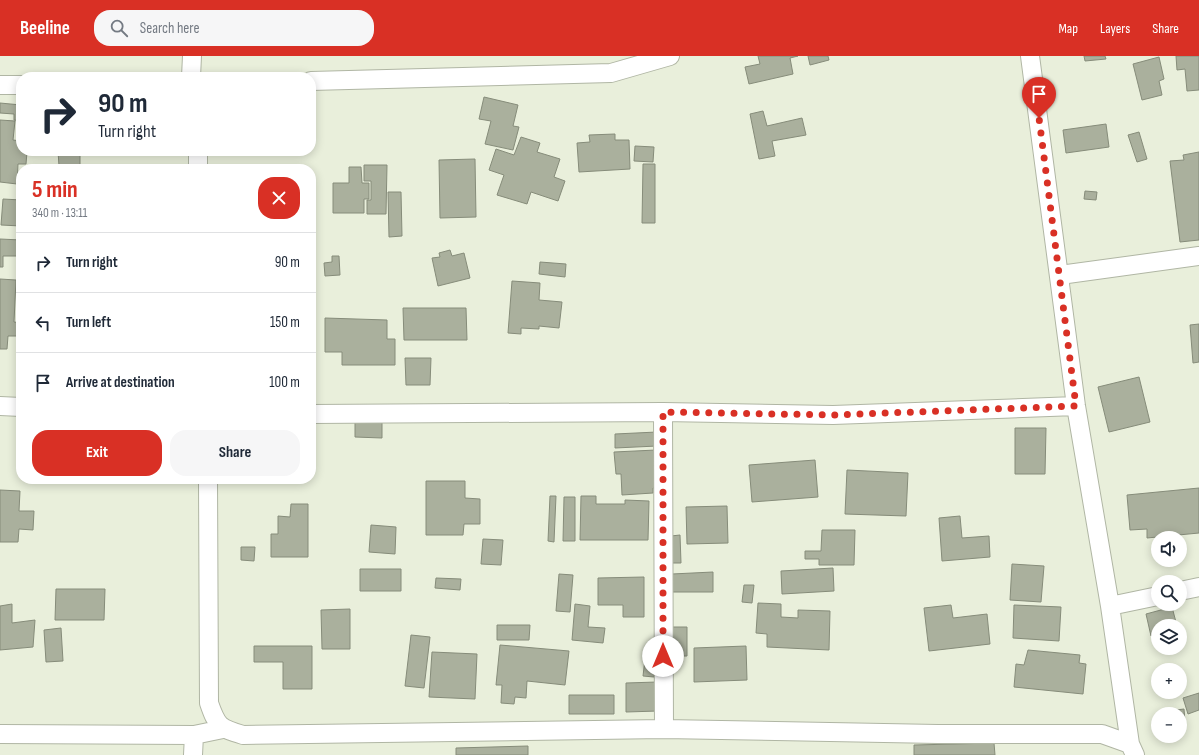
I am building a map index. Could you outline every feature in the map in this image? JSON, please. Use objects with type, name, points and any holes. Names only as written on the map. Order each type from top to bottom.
[{"type":"street","points":[[191,72],[192,56]]},
{"type":"street","points":[[316,81],[611,73],[670,56]]},
{"type":"street","points":[[1030,56],[1060,275],[1076,406],[1133,749]]},
{"type":"street","points":[[0,85],[16,85]]},
{"type":"street","points":[[1060,275],[1199,256]]},
{"type":"street","points":[[0,406],[16,406]]},
{"type":"street","points":[[316,414],[663,412],[833,415],[1076,406]]},
{"type":"street","points":[[663,412],[664,729]]},
{"type":"street","points":[[208,484],[209,703],[214,716],[223,729]]},
{"type":"street","points":[[1187,590],[1199,587]]},
{"type":"street","points":[[1110,606],[1151,597]]},
{"type":"street","points":[[0,734],[194,735],[223,729],[243,735],[664,729],[938,734],[1102,734],[1133,749]]},
{"type":"street","points":[[193,755],[194,735]]},
{"type":"building","points":[[758,56],[798,56],[790,58],[793,74],[749,84],[745,67],[760,64]]},
{"type":"building","points":[[808,56],[828,56],[829,60],[810,65]]},
{"type":"building","points":[[1084,56],[1105,56],[1106,59],[1085,61]]},
{"type":"building","points":[[1176,56],[1199,56],[1199,90],[1187,91],[1185,69],[1177,70]]},
{"type":"building","points":[[1159,57],[1164,79],[1159,81],[1162,95],[1142,100],[1133,64]]},
{"type":"building","points":[[484,97],[518,105],[513,126],[519,127],[513,150],[485,144],[491,121],[479,119]]},
{"type":"building","points":[[0,103],[16,105],[16,120],[14,120],[14,114],[0,113]]},
{"type":"building","points":[[763,111],[767,126],[802,118],[806,135],[772,141],[775,156],[759,159],[750,114]]},
{"type":"building","points":[[0,120],[15,121],[13,140],[16,140],[16,156],[27,156],[26,164],[16,164],[16,184],[0,182]]},
{"type":"building","points":[[1106,124],[1109,147],[1066,153],[1063,130]]},
{"type":"building","points":[[1139,132],[1147,159],[1137,162],[1128,135]]},
{"type":"building","points":[[615,134],[615,140],[629,140],[630,169],[579,172],[577,143],[590,142],[589,135]]},
{"type":"building","points":[[521,137],[540,143],[537,152],[560,159],[554,177],[565,181],[558,201],[531,192],[527,204],[497,195],[504,175],[489,170],[496,149],[514,155]]},
{"type":"building","points":[[635,146],[654,147],[653,162],[634,161]]},
{"type":"building","points":[[1199,152],[1199,240],[1180,242],[1170,161],[1184,160],[1183,155]]},
{"type":"building","points":[[58,156],[80,156],[80,164],[59,164]]},
{"type":"building","points":[[475,159],[476,217],[440,218],[439,160]]},
{"type":"building","points":[[643,164],[655,164],[655,223],[642,223]]},
{"type":"building","points":[[364,165],[387,165],[386,214],[367,214],[367,200],[371,200],[371,181],[364,181]]},
{"type":"building","points":[[349,167],[361,167],[362,183],[369,183],[369,199],[364,199],[364,213],[333,213],[333,183],[349,183]]},
{"type":"building","points":[[1085,191],[1097,192],[1096,200],[1084,199]]},
{"type":"building","points":[[388,192],[401,192],[402,236],[389,237]]},
{"type":"building","points":[[3,199],[16,200],[16,226],[1,225]]},
{"type":"building","points":[[0,239],[16,240],[16,256],[3,256],[3,267],[0,267]]},
{"type":"building","points":[[450,250],[452,256],[464,253],[470,278],[438,286],[432,258],[440,257],[439,253]]},
{"type":"building","points":[[332,256],[339,256],[340,275],[325,276],[324,263],[332,262]]},
{"type":"building","points":[[540,262],[566,264],[565,277],[539,274]]},
{"type":"building","points":[[0,279],[16,280],[14,322],[16,322],[16,336],[8,336],[7,349],[0,349]]},
{"type":"building","points":[[512,281],[540,283],[539,300],[562,302],[559,328],[539,326],[539,329],[521,328],[521,334],[508,333]]},
{"type":"building","points":[[403,308],[466,308],[467,340],[404,340]]},
{"type":"building","points":[[325,318],[387,320],[387,339],[395,339],[395,365],[342,365],[342,352],[325,352]]},
{"type":"building","points":[[1199,324],[1199,362],[1193,363],[1190,325]]},
{"type":"building","points":[[405,358],[431,358],[430,385],[406,385]]},
{"type":"building","points":[[1139,377],[1150,422],[1109,432],[1098,387]]},
{"type":"building","points":[[355,422],[382,422],[382,438],[355,437]]},
{"type":"building","points":[[1015,428],[1046,428],[1045,474],[1015,474]]},
{"type":"building","points":[[657,432],[657,446],[615,448],[615,434]]},
{"type":"building","points":[[656,450],[658,488],[653,488],[653,493],[622,495],[621,474],[616,474],[614,452]]},
{"type":"building","points":[[815,460],[818,497],[752,502],[749,465]]},
{"type":"building","points":[[847,470],[908,473],[906,516],[845,514]]},
{"type":"building","points":[[426,481],[465,481],[465,498],[480,499],[480,524],[464,524],[463,535],[426,535]]},
{"type":"building","points":[[1199,488],[1199,533],[1187,534],[1187,531],[1151,531],[1151,538],[1147,538],[1147,529],[1130,530],[1127,495]]},
{"type":"building","points":[[0,490],[20,491],[19,511],[34,511],[33,530],[19,529],[18,542],[0,542]]},
{"type":"building","points":[[550,496],[556,496],[554,542],[548,541]]},
{"type":"building","points":[[581,496],[596,496],[596,504],[625,504],[625,500],[649,501],[648,540],[580,540]]},
{"type":"building","points":[[564,497],[575,497],[575,541],[563,541]]},
{"type":"building","points":[[291,504],[308,504],[308,557],[271,557],[271,534],[278,534],[278,516],[290,517]]},
{"type":"building","points":[[727,506],[728,543],[687,544],[686,507]]},
{"type":"building","points":[[960,516],[962,538],[989,536],[990,557],[942,561],[939,518]]},
{"type":"building","points":[[371,525],[396,527],[395,554],[369,552]]},
{"type":"building","points":[[822,530],[855,530],[854,565],[819,565],[819,559],[805,559],[805,551],[821,551]]},
{"type":"building","points":[[680,535],[681,563],[672,563],[671,536]]},
{"type":"building","points":[[483,539],[503,540],[501,565],[481,564]]},
{"type":"building","points":[[241,547],[255,547],[254,561],[241,560]]},
{"type":"building","points":[[1012,564],[1044,566],[1041,602],[1010,600]]},
{"type":"building","points":[[833,568],[834,591],[782,594],[781,571]]},
{"type":"building","points":[[360,569],[401,569],[401,591],[360,591]]},
{"type":"building","points":[[713,572],[713,592],[671,592],[672,574]]},
{"type":"building","points":[[559,574],[573,575],[570,612],[556,611]]},
{"type":"building","points":[[644,577],[644,617],[623,617],[623,605],[598,605],[598,578]]},
{"type":"building","points":[[436,578],[461,579],[460,590],[435,588]]},
{"type":"building","points":[[744,585],[754,585],[752,603],[742,602]]},
{"type":"building","points":[[56,589],[105,589],[104,620],[55,620]]},
{"type":"building","points":[[758,603],[781,604],[781,617],[798,618],[798,610],[830,611],[829,650],[767,647],[767,634],[756,633]]},
{"type":"building","points":[[12,604],[12,623],[35,620],[33,647],[0,650],[0,606]]},
{"type":"building","points":[[575,604],[590,606],[588,627],[605,628],[603,643],[572,640]]},
{"type":"building","points":[[951,605],[953,618],[987,614],[990,644],[929,651],[924,608]]},
{"type":"building","points":[[1014,605],[1061,607],[1059,641],[1013,638]]},
{"type":"building","points":[[350,609],[350,649],[322,649],[321,610]]},
{"type":"building","points":[[1157,611],[1173,611],[1175,619],[1151,619],[1151,636],[1146,614]]},
{"type":"building","points":[[497,625],[530,625],[529,640],[497,640]]},
{"type":"building","points":[[670,627],[687,627],[687,656],[669,656]]},
{"type":"building","points":[[61,628],[63,661],[46,662],[44,630]]},
{"type":"building","points":[[411,635],[430,637],[424,688],[405,686]]},
{"type":"building","points":[[500,645],[569,651],[565,685],[527,681],[526,698],[515,697],[514,704],[501,703],[502,685],[496,685]]},
{"type":"building","points":[[254,646],[312,646],[312,689],[283,689],[283,662],[254,662]]},
{"type":"building","points":[[746,646],[747,680],[694,682],[694,648]]},
{"type":"building","points":[[1028,650],[1080,655],[1079,663],[1086,664],[1083,694],[1014,687],[1016,664],[1024,665]]},
{"type":"building","points":[[432,652],[477,654],[475,699],[429,697]]},
{"type":"building","points":[[645,659],[656,660],[654,677],[643,676]]},
{"type":"building","points":[[657,682],[658,711],[626,712],[626,683]]},
{"type":"building","points":[[1199,693],[1199,710],[1188,714],[1183,699],[1187,699],[1187,697]]},
{"type":"building","points":[[569,695],[614,695],[614,714],[569,714]]},
{"type":"building","points":[[994,743],[995,755],[914,755],[914,745]]},
{"type":"building","points":[[528,746],[528,755],[456,755],[456,748]]},
{"type":"route","points":[[663,656],[663,412],[833,415],[1076,406],[1039,118]]}]
